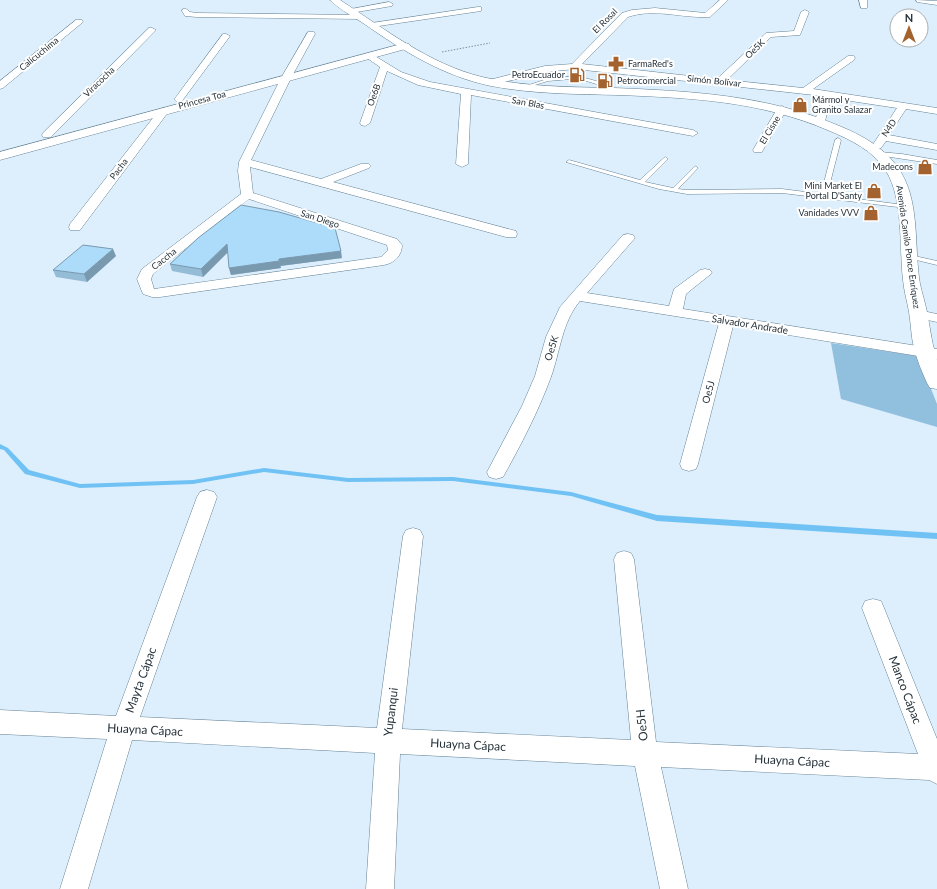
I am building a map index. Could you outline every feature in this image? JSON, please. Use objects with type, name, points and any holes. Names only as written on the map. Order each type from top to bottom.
[{"type":"main road","name":"Avenida Camilo Ponce Enríquez","points":[[334,0],[420,56],[438,66],[461,74],[492,82],[525,87],[682,94],[727,98],[782,109],[820,122],[857,139],[877,152],[889,164],[896,175],[904,207],[910,257],[911,281],[918,314],[931,353],[937,382]]},
{"type":"main road","name":"Princesa Toa","points":[[0,156],[164,111],[289,73],[370,56],[400,44]]},
{"type":"main road","name":"Princesa Toa","points":[[0,148],[179,99],[289,73],[400,44]]},
{"type":"street","name":"El Rosal","points":[[575,66],[625,15],[631,12],[650,10],[707,15],[724,0]]},
{"type":"street","points":[[920,0],[937,3]]},
{"type":"street","points":[[351,11],[389,4]]},
{"type":"street","points":[[372,25],[478,9]]},
{"type":"street","points":[[186,11],[188,14],[197,15],[361,17]]},
{"type":"street","name":"Oe5K","points":[[720,82],[769,35],[797,34],[805,12]]},
{"type":"street","name":"Calicuchima","points":[[0,86],[79,22]]},
{"type":"street","name":"Viracocha","points":[[47,135],[152,30]]},
{"type":"street","points":[[248,195],[244,171],[245,162],[289,73],[311,34]]},
{"type":"street","points":[[179,99],[226,36]]},
{"type":"street","name":"San Blas","points":[[370,56],[384,67],[415,81],[466,92],[693,133]]},
{"type":"street","points":[[805,91],[851,58]]},
{"type":"street","name":"Simón Bolívar","points":[[492,82],[545,69],[575,66],[805,91],[937,111]]},
{"type":"street","name":"Oe6B","points":[[365,123],[384,67]]},
{"type":"street","points":[[462,164],[466,92]]},
{"type":"street","points":[[820,122],[827,94]]},
{"type":"street","name":"N4D","points":[[877,152],[883,137],[904,105]]},
{"type":"street","name":"El Cisne","points":[[758,150],[782,109]]},
{"type":"street","name":"Pacha","points":[[75,227],[164,111]]},
{"type":"street","points":[[883,137],[937,147]]},
{"type":"street","points":[[245,162],[511,234]]},
{"type":"street","points":[[321,183],[365,166]]},
{"type":"street","name":"Caccha","points":[[248,195],[147,272],[144,279],[148,291],[152,293],[160,293],[384,261],[393,255],[396,248],[392,242]]},
{"type":"street","name":"San Diego","points":[[248,195],[392,242]]},
{"type":"street","name":"Oe5K","points":[[496,472],[528,411],[543,376],[554,337],[563,313],[576,296],[628,238]]},
{"type":"street","points":[[675,312],[679,292],[705,273]]},
{"type":"street","name":"Salvador Andrade","points":[[576,296],[931,353]]},
{"type":"street","points":[[918,314],[937,318]]},
{"type":"street","name":"Oe5J","points":[[689,464],[726,320]]},
{"type":"street","name":"Mayta Cápac","points":[[74,889],[123,729],[207,497]]},
{"type":"street","name":"Yupanqui","points":[[380,889],[388,742],[413,536]]},
{"type":"street","name":"Oe5H","points":[[624,559],[645,753],[674,889]]},
{"type":"street","name":"Manco Cápac","points":[[873,608],[937,769]]},
{"type":"street","name":"Huayna Cápac","points":[[0,722],[388,742],[645,753],[937,769]]},
{"type":"lane","points":[[585,79],[596,78],[606,69]]},
{"type":"lane","points":[[525,87],[548,80],[569,78]]},
{"type":"lane","points":[[596,78],[617,92]]},
{"type":"lane","points":[[824,196],[838,140]]},
{"type":"lane","points":[[877,152],[937,162]]},
{"type":"lane","points":[[641,182],[665,159]]},
{"type":"lane","points":[[569,162],[641,182],[687,192],[782,191],[904,207]]},
{"type":"lane","points":[[674,190],[696,168]]},
{"type":"lane","points":[[910,257],[937,263]]},
{"type":"path","points":[[420,56],[490,43]]},
{"type":"shaded area","points":[[831,343],[918,356],[937,404],[937,427],[841,399]]},
{"type":"building","points":[[241,205],[279,212],[335,228],[341,251],[279,259],[279,261],[229,268],[227,244],[201,269],[170,264],[198,238]]},
{"type":"building","points":[[83,245],[113,249],[84,274],[53,270]]},
{"type":"waterway","points":[[0,446],[6,449],[27,472],[80,486],[193,482],[264,470],[348,480],[453,479],[571,494],[657,518],[937,536]]},
{"type":"place","name":"FarmaRed's","points":[[616,64]]},
{"type":"place","name":"PetroEcuador","points":[[577,75]]},
{"type":"place","name":"Petrocomercial","points":[[605,81]]},
{"type":"place","name":"Mármol y Granito Salazar","points":[[800,105]]},
{"type":"place","name":"Madecons","points":[[925,167]]},
{"type":"place","name":"Mini Market El Portal D'Santy","points":[[874,191]]},
{"type":"place","name":"Vanidades VVV","points":[[871,213]]}]
